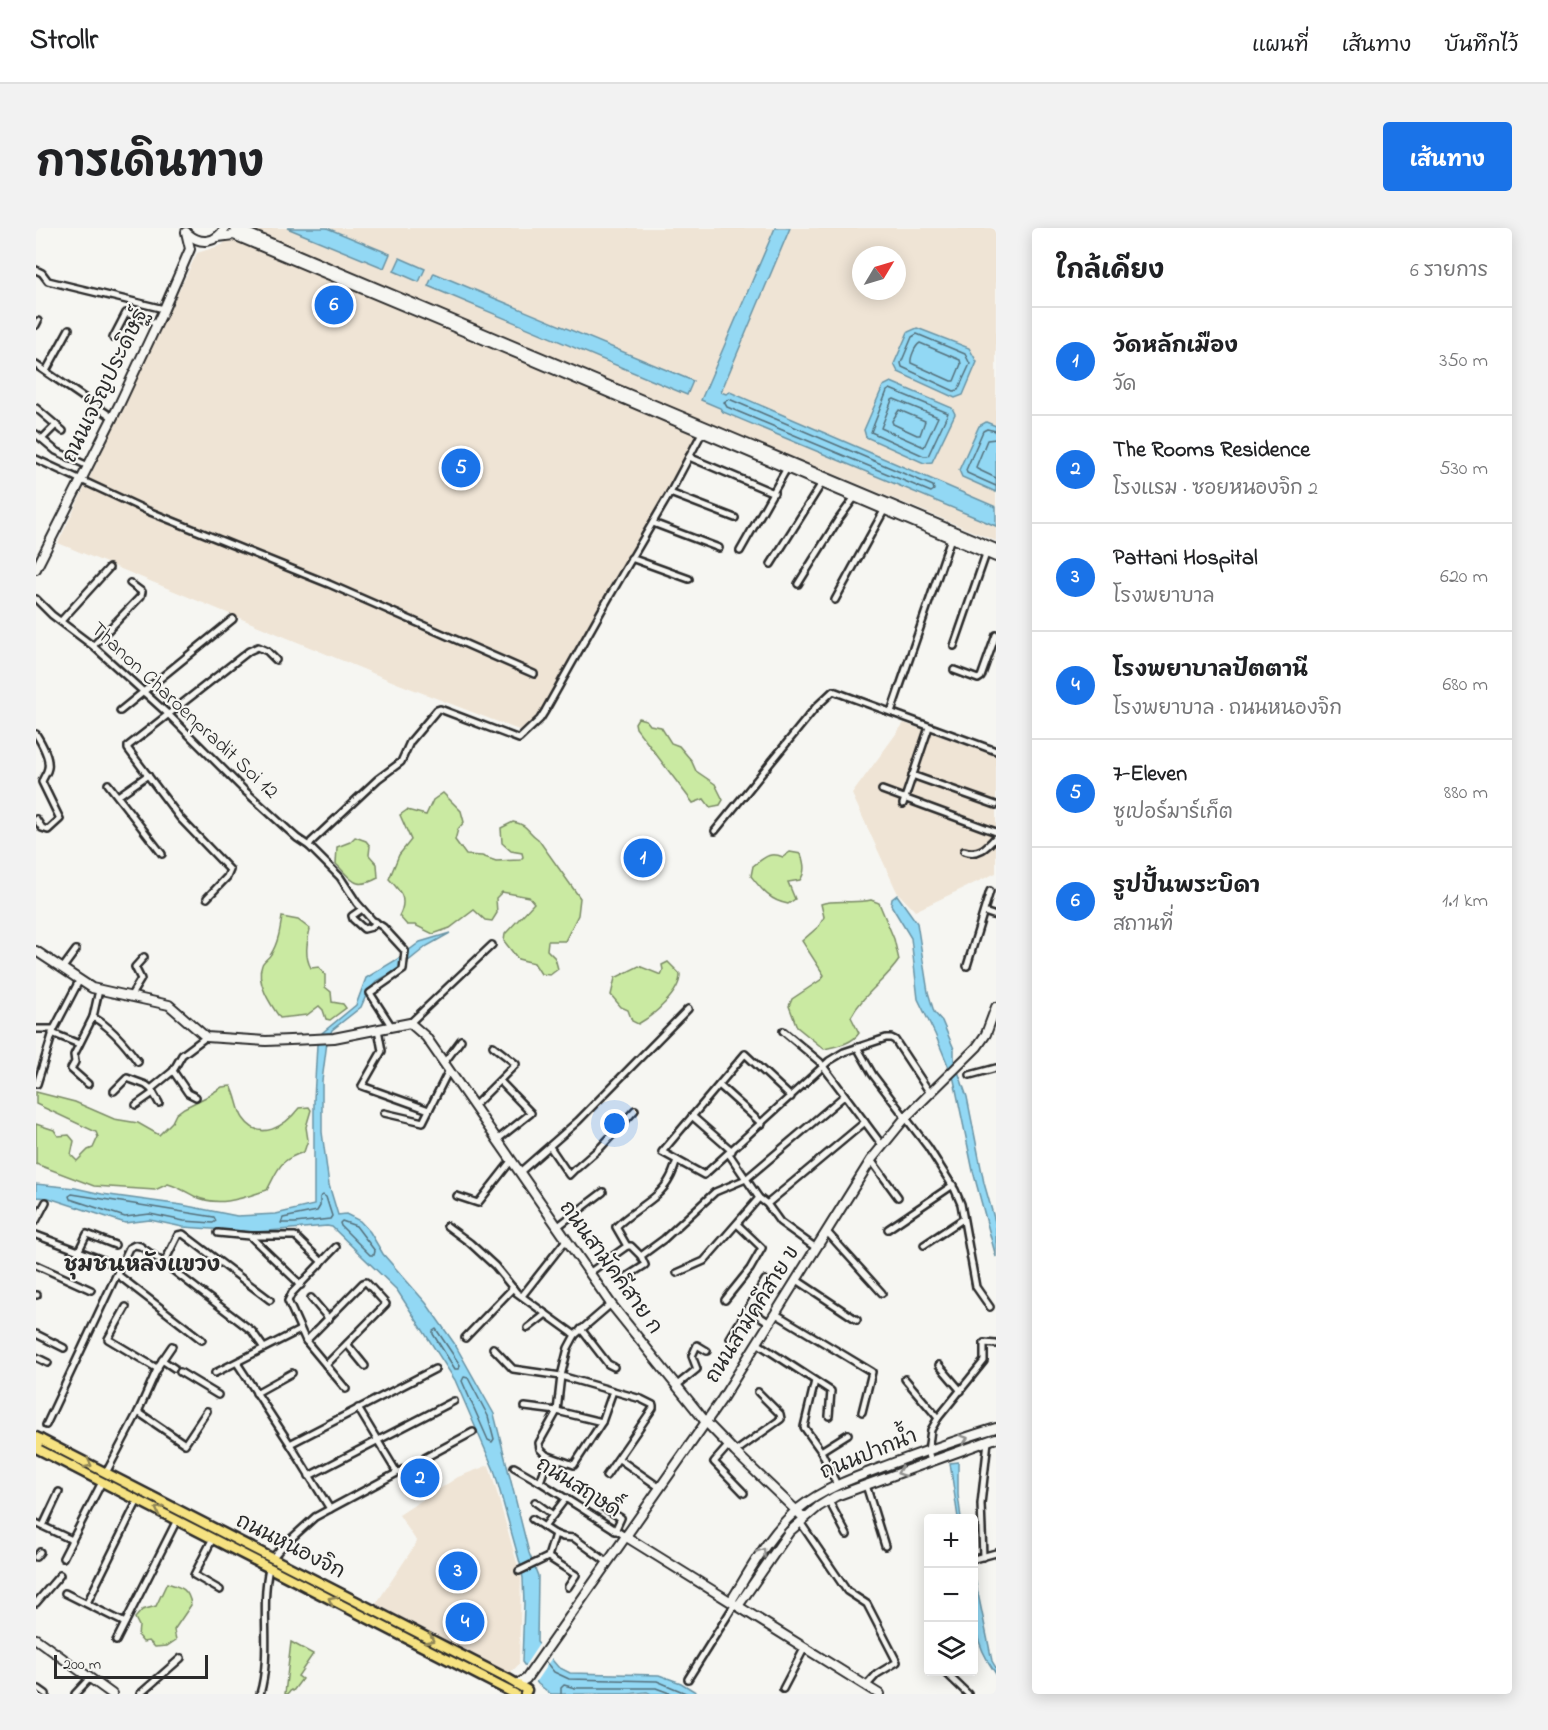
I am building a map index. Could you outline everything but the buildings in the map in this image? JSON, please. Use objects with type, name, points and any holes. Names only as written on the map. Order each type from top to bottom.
[{"type":"main road","points":[[218,237],[225,228]]},
{"type":"main road","points":[[235,228],[886,507],[990,549],[996,557]]},
{"type":"main road","points":[[185,230],[194,239],[204,242]]},
{"type":"main road","points":[[185,230],[190,249],[218,237],[234,235],[524,353]]},
{"type":"main road","name":"ถนนเจริญประดิษฐ์","points":[[36,569],[157,324],[190,249]]},
{"type":"main road","points":[[704,429],[787,468],[855,497],[886,507],[951,538],[990,549]]},
{"type":"main road","points":[[36,951],[79,981],[99,990],[169,1005],[206,1037],[266,1041],[314,1040],[410,1023]]},
{"type":"main road","name":"ถนนสามัคคีสาย ข","points":[[527,1678],[722,1399],[870,1160],[906,1117],[960,1065],[981,1041],[996,1007]]},
{"type":"main road","name":"ถนนสามัคคีสาย ก","points":[[410,1023],[426,1037],[611,1304],[705,1421],[796,1511],[802,1520]]},
{"type":"main road","name":"ถนนปากน้ำ","points":[[734,1604],[771,1539],[796,1511],[837,1485],[996,1428]]},
{"type":"main road","name":"ถนนปากน้ำ","points":[[734,1604],[789,1532],[829,1501],[866,1485],[992,1440]]},
{"type":"main road","name":"ถนนหนองจิก","points":[[37,1443],[106,1473],[245,1549],[269,1567],[513,1694]]},
{"type":"main road","name":"ถนนหนองจิก","points":[[37,1443],[102,1482],[213,1538],[272,1558],[517,1684],[529,1693]]},
{"type":"main road","points":[[625,1536],[879,1694]]},
{"type":"main road","points":[[306,1586],[310,1577]]},
{"type":"main road","points":[[366,1617],[371,1608]]},
{"type":"main road","points":[[390,1630],[396,1621]]},
{"type":"main road","points":[[36,1640],[112,1694]]},
{"type":"main road","points":[[513,1694],[517,1684],[527,1678],[529,1693]]},
{"type":"street","points":[[36,270],[42,273],[48,281],[164,309]]},
{"type":"street","points":[[113,338],[126,313],[157,324]]},
{"type":"street","points":[[46,371],[69,329]]},
{"type":"street","points":[[36,365],[112,417]]},
{"type":"street","points":[[36,408],[63,431]]},
{"type":"street","points":[[42,439],[56,425]]},
{"type":"street","points":[[309,846],[313,839],[378,779],[401,762],[410,742],[437,710],[444,710],[514,739],[522,738],[545,711],[670,493],[704,429]]},
{"type":"street","points":[[36,434],[56,451],[88,466]]},
{"type":"street","points":[[689,457],[774,493]]},
{"type":"street","points":[[36,459],[145,509],[348,592],[534,674]]},
{"type":"street","points":[[740,551],[787,468]]},
{"type":"street","points":[[771,564],[822,483]]},
{"type":"street","points":[[670,493],[735,518]]},
{"type":"street","points":[[798,585],[855,497]]},
{"type":"street","points":[[835,600],[886,507]]},
{"type":"street","points":[[653,523],[719,548]]},
{"type":"street","points":[[891,712],[951,538]]},
{"type":"street","points":[[954,645],[990,549]]},
{"type":"street","points":[[631,558],[689,579]]},
{"type":"street","points":[[61,621],[109,568]]},
{"type":"street","points":[[93,646],[141,596],[142,592],[130,583]]},
{"type":"street","name":"Thanon Charoenpradit Soi 12","points":[[36,599],[93,646],[168,714],[244,790],[309,846],[340,877],[362,909],[405,951],[404,966],[400,972],[370,993],[392,1027]]},
{"type":"street","points":[[120,711],[233,618]]},
{"type":"street","points":[[954,670],[981,677],[996,635]]},
{"type":"street","points":[[207,898],[227,877],[230,870],[180,818],[128,746],[255,648],[262,648],[276,660]]},
{"type":"street","points":[[715,831],[816,707],[833,691],[996,751]]},
{"type":"street","points":[[904,801],[929,727]]},
{"type":"street","points":[[36,734],[49,767],[42,782],[60,815],[58,822],[48,830],[42,828],[36,819]]},
{"type":"street","points":[[118,796],[147,775]]},
{"type":"street","points":[[912,775],[996,805]]},
{"type":"street","points":[[108,784],[162,854]]},
{"type":"street","points":[[882,790],[904,801],[996,835],[979,852],[964,851]]},
{"type":"street","points":[[967,966],[990,891]]},
{"type":"street","points":[[362,909],[352,916],[357,923],[364,929],[372,927],[376,922]]},
{"type":"street","points":[[984,912],[996,916]]},
{"type":"street","points":[[410,1023],[492,945]]},
{"type":"street","points":[[62,969],[76,950]]},
{"type":"street","points":[[130,997],[141,979],[135,967],[144,957]]},
{"type":"street","points":[[37,1084],[53,1031],[79,981]]},
{"type":"street","points":[[88,1084],[72,1070],[75,1062],[74,1055],[93,1017],[99,990]]},
{"type":"street","points":[[520,1172],[579,1121],[688,1009]]},
{"type":"street","points":[[93,1017],[109,1028],[138,1062]]},
{"type":"street","points":[[36,1029],[53,1031],[79,1044]]},
{"type":"street","points":[[378,1029],[382,1051],[362,1086],[429,1110]]},
{"type":"street","points":[[783,1031],[823,1066],[882,1144]]},
{"type":"street","points":[[136,1105],[173,1071],[183,1055],[206,1037]]},
{"type":"street","points":[[791,1097],[745,1054],[662,1152],[704,1175],[762,1124],[791,1097],[823,1066],[835,1056],[886,1038],[893,1038],[930,1094]]},
{"type":"street","points":[[444,1063],[462,1040]]},
{"type":"street","points":[[474,1106],[516,1064],[493,1046]]},
{"type":"street","points":[[857,1047],[873,1075],[906,1117],[953,1185],[961,1204],[976,1287],[990,1307]]},
{"type":"street","points":[[969,1075],[996,1068]]},
{"type":"street","points":[[384,1113],[423,1122],[449,1070]]},
{"type":"street","points":[[173,1071],[188,1093],[196,1097]]},
{"type":"street","points":[[114,1091],[127,1078],[146,1084],[159,1103]]},
{"type":"street","points":[[497,1140],[531,1113],[500,1081]]},
{"type":"street","points":[[719,1085],[762,1124]]},
{"type":"street","points":[[641,1256],[664,1239],[715,1192],[746,1179],[844,1096]]},
{"type":"street","points":[[550,1147],[569,1175],[601,1147],[635,1110]]},
{"type":"street","points":[[692,1116],[730,1153],[759,1198],[767,1204],[780,1222],[816,1248]]},
{"type":"street","points":[[767,1204],[865,1122]]},
{"type":"street","points":[[623,1280],[645,1265],[641,1256],[631,1246],[627,1246],[616,1227],[666,1184],[677,1160]]},
{"type":"street","points":[[870,1160],[898,1197]]},
{"type":"street","points":[[457,1196],[478,1203],[511,1161]]},
{"type":"street","points":[[888,1229],[953,1185]]},
{"type":"street","points":[[556,1227],[603,1192]]},
{"type":"street","points":[[677,1273],[704,1261],[759,1198]]},
{"type":"street","points":[[36,1221],[46,1202]]},
{"type":"street","points":[[924,1245],[963,1219]]},
{"type":"street","points":[[725,1300],[750,1269],[762,1248],[737,1224]]},
{"type":"street","points":[[447,1226],[489,1260],[522,1296],[575,1335]]},
{"type":"street","points":[[827,1232],[882,1293]]},
{"type":"street","points":[[218,1233],[295,1236],[322,1262]]},
{"type":"street","points":[[79,1250],[87,1234],[115,1245]]},
{"type":"street","points":[[164,1263],[178,1235],[183,1234],[270,1300]]},
{"type":"street","points":[[36,1235],[108,1262]]},
{"type":"street","points":[[250,1236],[301,1285]]},
{"type":"street","points":[[522,1296],[566,1240]]},
{"type":"street","points":[[37,1443],[129,1248],[135,1245],[164,1263],[252,1331],[264,1348]]},
{"type":"street","points":[[589,1274],[627,1246]]},
{"type":"street","points":[[336,1247],[292,1293],[288,1301],[306,1341],[346,1389]]},
{"type":"street","points":[[36,1265],[91,1290]]},
{"type":"street","points":[[118,1275],[202,1340]]},
{"type":"street","points":[[730,1338],[765,1280]]},
{"type":"street","points":[[797,1280],[857,1320]]},
{"type":"street","points":[[306,1341],[363,1283],[366,1282],[386,1304],[326,1365]]},
{"type":"street","points":[[465,1338],[513,1288]]},
{"type":"street","points":[[311,1298],[329,1319]]},
{"type":"street","points":[[611,1304],[575,1335],[568,1348],[561,1376],[557,1411],[539,1443],[540,1449],[546,1455],[574,1465],[602,1422],[613,1392]]},
{"type":"street","points":[[126,1307],[108,1339],[158,1369]]},
{"type":"street","points":[[748,1309],[770,1323]]},
{"type":"street","points":[[528,1328],[546,1314]]},
{"type":"street","points":[[776,1314],[872,1372],[862,1412]]},
{"type":"street","points":[[581,1329],[608,1364],[614,1367]]},
{"type":"street","points":[[215,1373],[300,1330]]},
{"type":"street","points":[[36,1334],[64,1348]]},
{"type":"street","points":[[757,1343],[831,1391],[829,1416]]},
{"type":"street","points":[[931,1461],[928,1451],[931,1430],[984,1361],[984,1343],[996,1344]]},
{"type":"street","points":[[347,1344],[365,1366]]},
{"type":"street","points":[[676,1386],[697,1369],[692,1356],[697,1345],[707,1351]]},
{"type":"street","points":[[106,1473],[162,1360],[171,1347]]},
{"type":"street","points":[[493,1348],[513,1369],[561,1376],[653,1405],[606,1476]]},
{"type":"street","points":[[36,1357],[48,1363]]},
{"type":"street","points":[[162,1360],[218,1395]]},
{"type":"street","points":[[237,1363],[330,1509]]},
{"type":"street","points":[[939,1365],[961,1391]]},
{"type":"street","points":[[290,1444],[435,1369]]},
{"type":"street","points":[[256,1393],[292,1373]]},
{"type":"street","points":[[905,1379],[938,1418]]},
{"type":"street","points":[[815,1381],[803,1424],[821,1451],[837,1485]]},
{"type":"street","points":[[735,1452],[781,1419],[780,1414],[758,1392]]},
{"type":"street","points":[[309,1476],[454,1401]]},
{"type":"street","points":[[525,1407],[557,1411],[602,1422]]},
{"type":"street","points":[[358,1408],[396,1472]]},
{"type":"street","points":[[138,1412],[185,1444],[207,1411]]},
{"type":"street","points":[[272,1558],[315,1516],[473,1432]]},
{"type":"street","points":[[821,1451],[848,1434]]},
{"type":"street","points":[[983,1557],[981,1504],[992,1440]]},
{"type":"street","points":[[728,1446],[714,1461],[744,1493]]},
{"type":"street","points":[[540,1482],[545,1468],[546,1455]]},
{"type":"street","points":[[619,1459],[659,1487]]},
{"type":"street","name":"ถนนสฤษดิ์","points":[[514,1467],[625,1536]]},
{"type":"street","points":[[63,1558],[102,1482]]},
{"type":"street","points":[[866,1485],[885,1546]]},
{"type":"street","points":[[43,1526],[59,1492]]},
{"type":"street","points":[[544,1527],[566,1498]]},
{"type":"street","points":[[87,1603],[138,1500]]},
{"type":"street","points":[[829,1501],[847,1535]]},
{"type":"street","points":[[535,1502],[554,1515]]},
{"type":"street","points":[[603,1507],[621,1518],[615,1531]]},
{"type":"street","points":[[532,1519],[563,1538],[574,1538],[607,1562]]},
{"type":"street","points":[[116,1641],[177,1520]]},
{"type":"street","points":[[802,1520],[848,1591],[867,1604],[897,1662],[877,1674],[866,1686]]},
{"type":"street","points":[[36,1523],[72,1540]]},
{"type":"street","points":[[519,1571],[548,1557],[555,1534]]},
{"type":"street","points":[[213,1538],[194,1575],[220,1590]]},
{"type":"street","points":[[978,1558],[996,1553]]},
{"type":"street","points":[[548,1557],[576,1575],[568,1587]]},
{"type":"street","points":[[261,1694],[264,1681],[266,1581],[269,1567]]},
{"type":"street","points":[[36,1603],[60,1575]]},
{"type":"street","points":[[65,1593],[126,1623]]},
{"type":"street","points":[[688,1679],[734,1604]]},
{"type":"street","points":[[783,1689],[805,1647]]},
{"type":"street","points":[[140,1694],[181,1658]]},
{"type":"street","points":[[950,1676],[968,1694]]},
{"type":"street","points":[[75,1694],[90,1678]]},
{"type":"street","points":[[39,1689],[46,1694]]},
{"type":"shaded area","points":[[234,228],[996,228],[996,541],[703,420],[654,518],[536,718],[524,732],[399,684],[58,543],[197,253],[222,245],[230,238]]},
{"type":"shaded area","points":[[904,723],[996,756],[996,873],[915,911],[897,892],[852,794]]},
{"type":"shaded area","points":[[489,1465],[521,1577],[519,1664],[510,1674],[376,1604],[417,1542],[399,1515],[458,1477]]},
{"type":"green space","points":[[638,718],[646,720],[650,725],[661,727],[671,743],[679,746],[691,760],[696,771],[715,784],[723,800],[720,805],[710,807],[704,799],[693,803],[636,728],[635,723]]},
{"type":"green space","points":[[443,793],[461,811],[464,822],[458,829],[455,840],[466,855],[482,856],[496,861],[520,860],[523,857],[522,853],[511,851],[502,843],[501,828],[513,822],[518,823],[538,839],[580,898],[578,915],[565,941],[548,941],[547,950],[555,958],[558,969],[550,975],[541,974],[534,963],[518,959],[504,941],[505,934],[534,903],[529,897],[502,892],[496,898],[497,913],[492,921],[485,920],[474,910],[450,928],[433,934],[415,925],[407,925],[399,916],[403,905],[402,896],[389,879],[399,855],[411,840],[400,815],[407,810],[426,815],[433,800]]},
{"type":"green space","points":[[355,837],[366,841],[370,846],[369,855],[377,864],[378,878],[370,882],[354,882],[336,864],[337,847],[350,842]]},
{"type":"green space","points":[[790,852],[801,854],[804,867],[800,880],[788,882],[795,899],[788,904],[771,898],[751,876],[753,866],[764,858],[770,855],[783,857]]},
{"type":"green space","points":[[871,900],[879,903],[894,939],[899,960],[862,1001],[851,1017],[859,1033],[856,1037],[843,1044],[824,1049],[797,1027],[789,1006],[792,999],[822,979],[824,975],[802,941],[819,926],[824,917],[821,904]]},
{"type":"green space","points":[[282,917],[298,920],[310,929],[307,954],[311,968],[319,967],[325,975],[325,987],[331,992],[332,1002],[343,1004],[346,1008],[330,1020],[326,1019],[319,1006],[307,1015],[280,1018],[265,993],[260,972],[275,945]]},
{"type":"green space","points":[[668,962],[680,974],[676,988],[665,1003],[651,1015],[638,1024],[632,1021],[628,1010],[621,1007],[611,995],[615,978],[639,966],[661,975],[662,965]]},
{"type":"green space","points":[[231,1086],[243,1118],[257,1130],[264,1131],[280,1126],[299,1108],[309,1107],[311,1110],[306,1127],[308,1140],[304,1152],[284,1162],[277,1170],[267,1190],[231,1200],[203,1200],[168,1184],[155,1190],[94,1186],[36,1164],[36,1124],[54,1130],[58,1136],[69,1135],[74,1141],[71,1155],[77,1161],[93,1148],[98,1137],[96,1132],[36,1104],[36,1092],[75,1102],[114,1119],[138,1123],[159,1135],[184,1108],[222,1087]]},
{"type":"green space","points":[[167,1583],[184,1590],[191,1605],[174,1630],[176,1640],[167,1646],[155,1647],[149,1641],[143,1642],[138,1636],[139,1626],[135,1618],[142,1610],[156,1606]]},
{"type":"green space","points":[[291,1642],[313,1654],[298,1676],[302,1679],[293,1691],[285,1694]]},
{"type":"water","points":[[287,228],[327,228],[390,254],[384,268]]},
{"type":"water","points":[[775,228],[790,228],[721,392],[726,394],[730,392],[996,507],[996,526],[723,412],[720,408],[701,400]]},
{"type":"water","points":[[400,258],[425,269],[419,282],[394,271]]},
{"type":"water","points":[[434,273],[693,381],[687,395],[428,286]]},
{"type":"water","points":[[917,328],[969,348],[977,362],[963,395],[955,398],[898,372],[894,364],[908,332]]},
{"type":"water","points":[[891,382],[952,408],[955,414],[932,462],[924,463],[866,437],[864,430],[883,386]]},
{"type":"water","points":[[986,422],[996,426],[996,492],[962,477],[959,470],[979,426]]},
{"type":"water","points":[[897,895],[917,923],[928,992],[934,1012],[942,1021],[954,1049],[954,1060],[967,1097],[984,1183],[996,1225],[996,1257],[973,1171],[954,1080],[918,999],[911,938],[891,905],[892,899]]},
{"type":"water","points":[[450,933],[377,981],[368,991],[361,1007],[332,1030],[327,1042],[322,1081],[322,1132],[329,1185],[338,1215],[346,1214],[360,1221],[370,1232],[383,1254],[426,1303],[454,1343],[494,1414],[529,1553],[538,1576],[537,1642],[558,1667],[570,1673],[659,1675],[681,1683],[699,1694],[651,1694],[647,1692],[551,1694],[538,1684],[522,1662],[524,1604],[520,1563],[494,1470],[455,1380],[397,1290],[332,1227],[256,1232],[183,1227],[150,1220],[125,1223],[49,1198],[36,1197],[36,1184],[182,1205],[237,1216],[276,1214],[314,1205],[314,1099],[317,1045],[322,1033],[356,1005],[366,978],[420,942]]},
{"type":"water","points":[[958,1462],[960,1514],[957,1514],[950,1463]]},
{"type":"water","points":[[978,1593],[996,1674],[978,1638]]},
{"type":"pier","points":[[541,1641],[553,1656],[535,1683],[522,1670]]},
{"type":"place","name":"รูปปั้นพระบิดา","points":[[334,305]]},
{"type":"place","name":"7-Eleven","points":[[461,468]]},
{"type":"place","name":"วัดหลักเมือง","points":[[643,858]]},
{"type":"place","name":"The Rooms Residence","points":[[420,1478]]},
{"type":"place","name":"Pattani Hospital","points":[[458,1571]]},
{"type":"place","name":"โรงพยาบาลปัตตานี","points":[[465,1622]]},
{"type":"district","name":"ชุมชนหลังแขวง","points":[[142,1266]]}]
